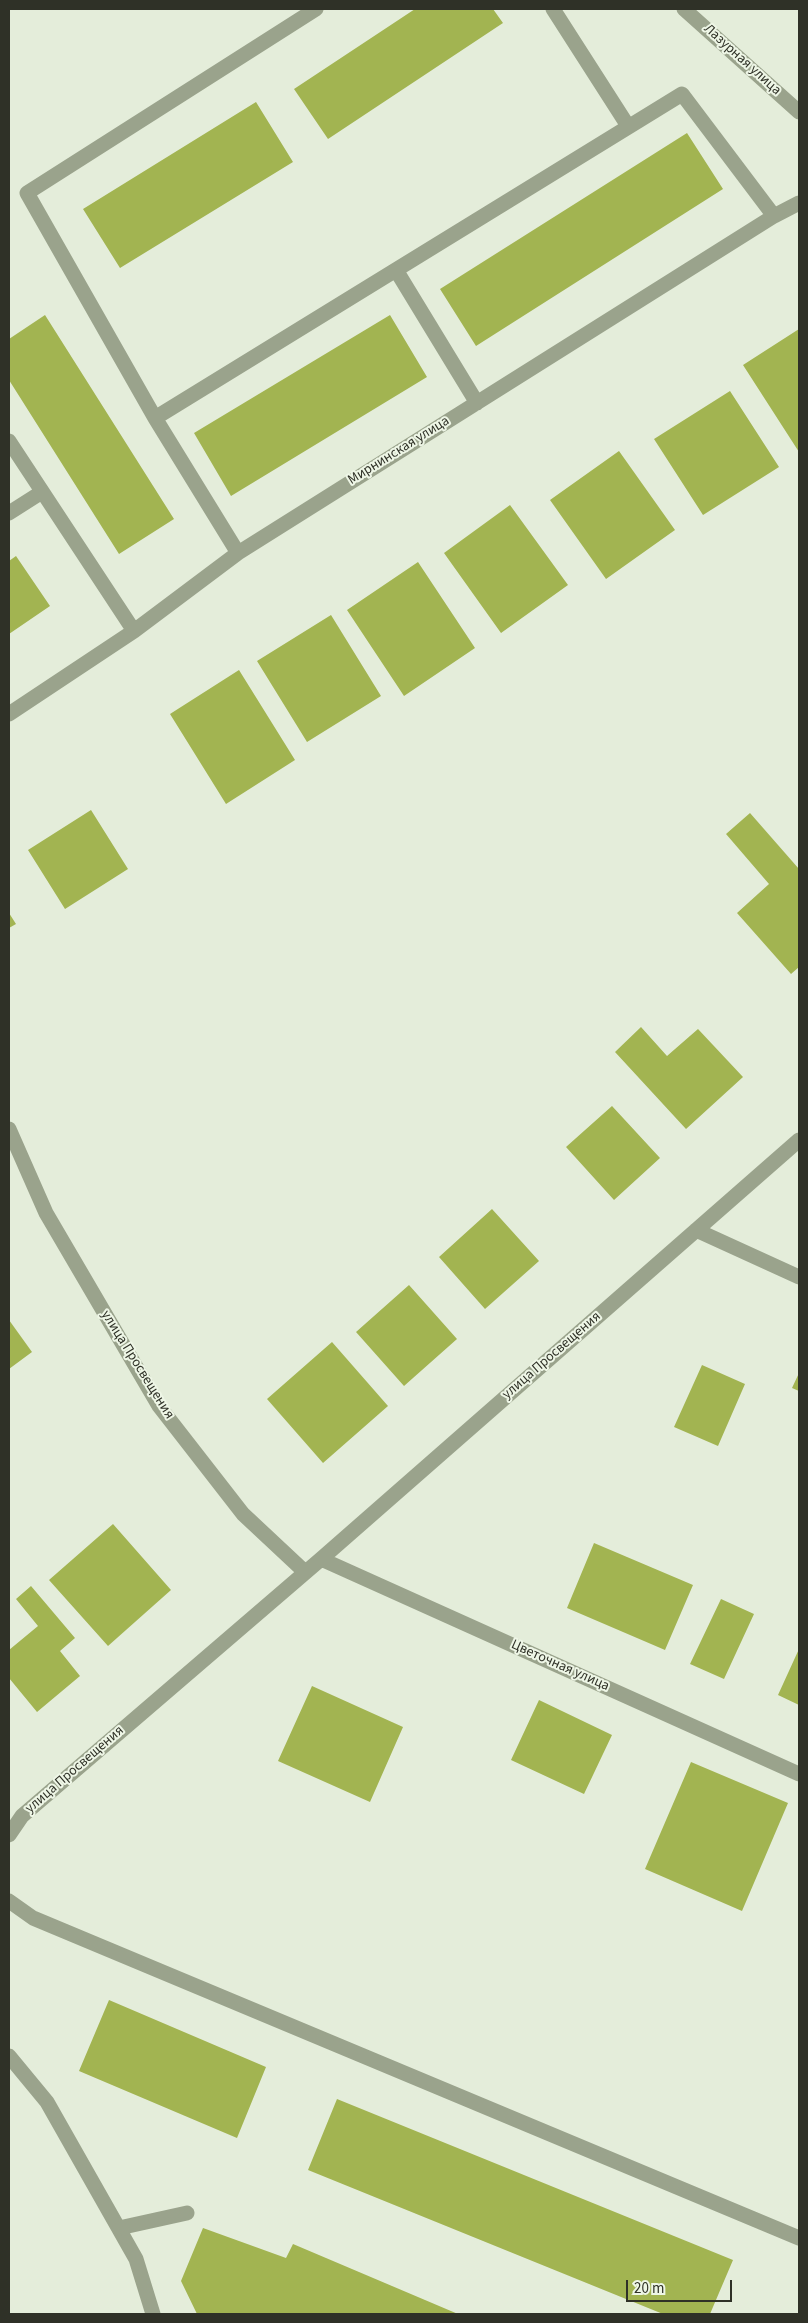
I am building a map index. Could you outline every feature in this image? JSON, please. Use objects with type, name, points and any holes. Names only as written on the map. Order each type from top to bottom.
[{"type":"street","points":[[238,553],[155,418],[27,193],[316,9]]},
{"type":"street","points":[[552,9],[628,126]]},
{"type":"street","name":"Лазурная улица","points":[[684,9],[799,112]]},
{"type":"street","points":[[155,418],[682,94],[774,216]]},
{"type":"street","name":"Мирнинская улица","points":[[9,714],[134,632],[238,553],[774,216],[799,203]]},
{"type":"street","points":[[396,270],[477,402]]},
{"type":"street","points":[[9,441],[134,632]]},
{"type":"street","points":[[9,513],[42,492]]},
{"type":"street","name":"улица Просвещения","points":[[9,1129],[46,1213],[159,1406],[243,1514],[305,1572]]},
{"type":"street","name":"улица Просвещения","points":[[9,1834],[22,1816],[321,1559],[799,1140]]},
{"type":"street","points":[[696,1230],[799,1276]]},
{"type":"street","name":"Цветочная улица","points":[[321,1559],[799,1774]]},
{"type":"street","points":[[9,1900],[34,1918],[799,2238]]},
{"type":"street","points":[[9,2056],[47,2102],[119,2228],[136,2259],[153,2314]]},
{"type":"street","points":[[119,2228],[187,2213]]},
{"type":"building","points":[[415,9],[493,9],[503,23],[328,139],[294,89]]},
{"type":"building","points":[[256,102],[293,162],[120,268],[83,209]]},
{"type":"building","points":[[687,133],[723,189],[476,346],[440,289]]},
{"type":"building","points":[[45,315],[174,519],[119,554],[9,380],[9,339]]},
{"type":"building","points":[[390,315],[427,377],[231,496],[194,433]]},
{"type":"building","points":[[799,329],[799,452],[743,365]]},
{"type":"building","points":[[730,391],[779,467],[703,515],[654,439]]},
{"type":"building","points":[[619,451],[675,530],[606,579],[550,500]]},
{"type":"building","points":[[510,505],[568,585],[501,633],[444,553]]},
{"type":"building","points":[[16,556],[50,606],[9,634],[9,561]]},
{"type":"building","points":[[418,562],[475,648],[404,696],[347,610]]},
{"type":"building","points":[[331,615],[381,696],[307,742],[257,661]]},
{"type":"building","points":[[239,670],[295,760],[226,804],[170,714]]},
{"type":"building","points":[[91,810],[128,869],[65,909],[28,850]]},
{"type":"building","points":[[750,813],[799,869],[799,967],[791,974],[737,913],[769,884],[726,834]]},
{"type":"building","points":[[9,913],[16,924],[9,928]]},
{"type":"building","points":[[641,1027],[667,1056],[698,1029],[743,1077],[686,1129],[615,1052]]},
{"type":"building","points":[[612,1106],[660,1158],[614,1200],[566,1147]]},
{"type":"building","points":[[492,1209],[539,1261],[485,1309],[439,1257]]},
{"type":"building","points":[[409,1285],[457,1339],[404,1386],[356,1332]]},
{"type":"building","points":[[9,1320],[32,1352],[9,1369]]},
{"type":"building","points":[[332,1342],[388,1406],[323,1463],[267,1399]]},
{"type":"building","points":[[702,1365],[745,1384],[718,1446],[674,1427]]},
{"type":"building","points":[[799,1373],[799,1391],[792,1388]]},
{"type":"building","points":[[113,1524],[171,1590],[108,1646],[49,1580]]},
{"type":"building","points":[[594,1543],[693,1585],[665,1650],[567,1608]]},
{"type":"building","points":[[31,1586],[75,1638],[60,1651],[80,1676],[37,1712],[9,1678],[9,1650],[38,1626],[16,1599]]},
{"type":"building","points":[[721,1599],[754,1614],[724,1679],[690,1664]]},
{"type":"building","points":[[799,1649],[799,1705],[778,1695]]},
{"type":"building","points":[[312,1686],[403,1727],[370,1802],[278,1761]]},
{"type":"building","points":[[539,1700],[612,1735],[584,1794],[511,1760]]},
{"type":"building","points":[[691,1762],[788,1803],[742,1911],[645,1869]]},
{"type":"building","points":[[109,2000],[266,2067],[237,2138],[79,2071]]},
{"type":"building","points":[[337,2099],[733,2260],[710,2314],[663,2314],[308,2170]]},
{"type":"building","points":[[203,2228],[286,2258],[293,2244],[458,2314],[197,2314],[181,2281]]}]
